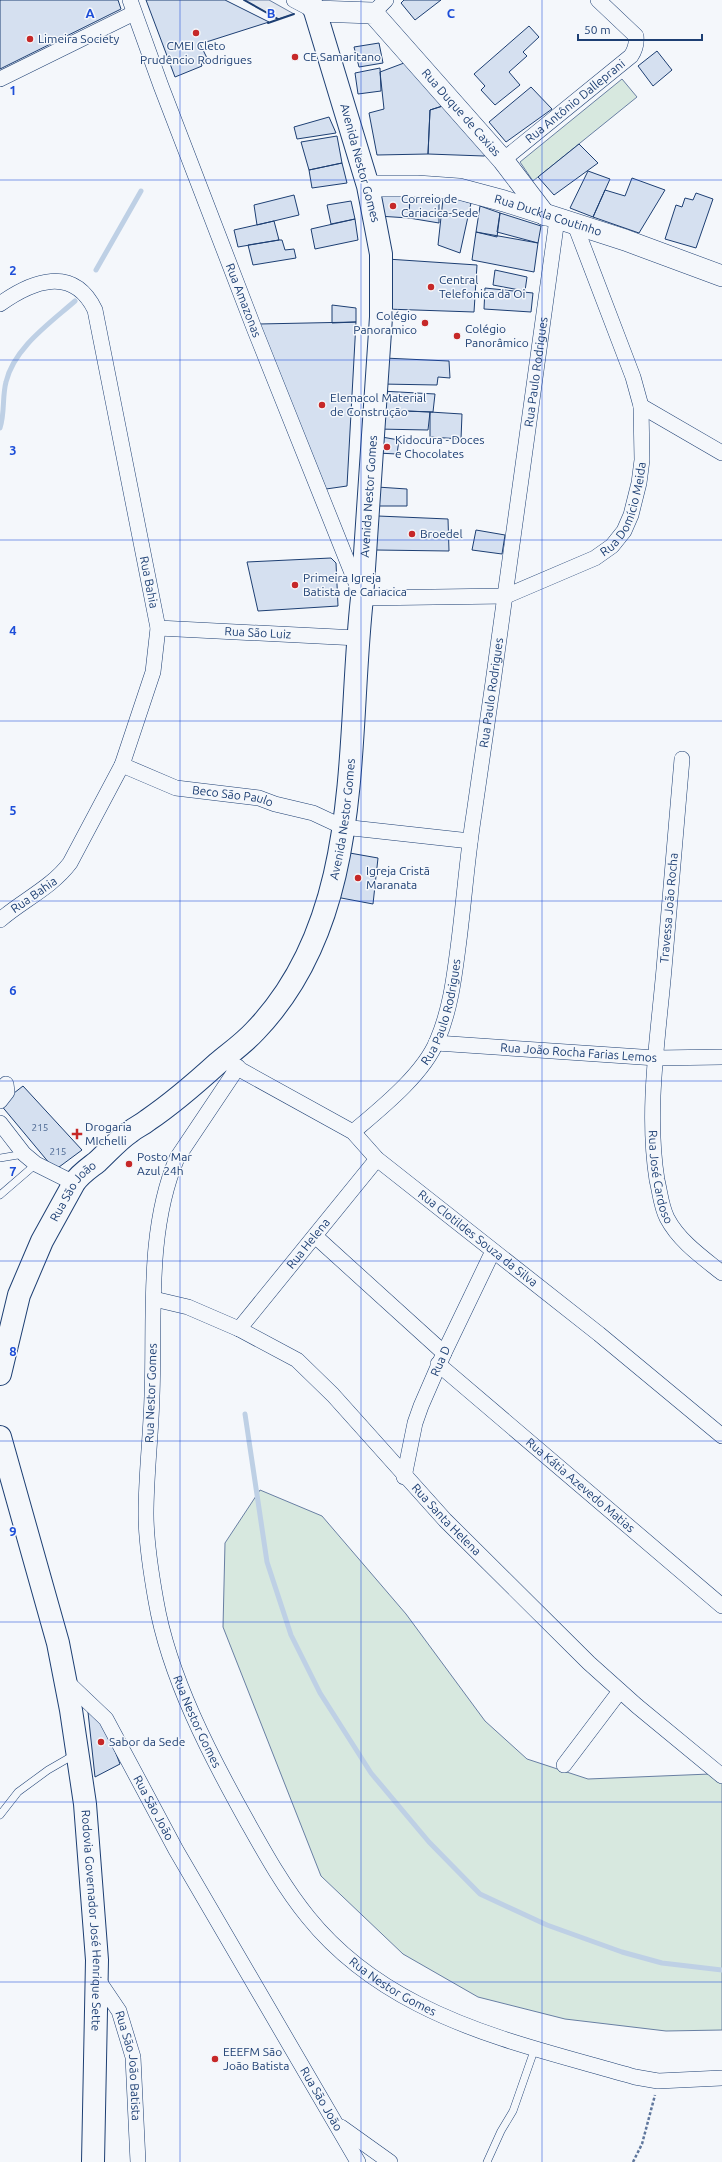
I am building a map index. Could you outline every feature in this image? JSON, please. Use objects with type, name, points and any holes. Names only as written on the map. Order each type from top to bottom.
[{"type":"main road","name":"Avenida Nestor Gomes","points":[[230,1064],[284,996],[310,952],[330,899],[343,827],[356,680],[382,280],[379,239],[368,186],[312,5]]},
{"type":"main road","name":"Rua São João","points":[[0,1374],[19,1295],[42,1241],[80,1174],[92,1166],[129,1132],[148,1121],[230,1064]]},
{"type":"main road","points":[[1,1449],[58,1643],[66,1681]]},
{"type":"main road","name":"Rodovia Governador José Henrique Sette","points":[[66,1681],[86,1811],[97,1960],[92,2162]]},
{"type":"street","points":[[294,0],[312,5],[380,6]]},
{"type":"street","name":"Rua Antônio Dalleprani","points":[[507,165],[631,56],[636,46],[636,36],[598,0]]},
{"type":"street","name":"Rua Duque de Caxias","points":[[380,6],[507,165],[559,220]]},
{"type":"street","points":[[0,80],[132,7]]},
{"type":"street","name":"Rua Amazonas","points":[[132,7],[251,321],[362,598]]},
{"type":"street","points":[[483,196],[502,189],[512,178],[507,165]]},
{"type":"street","name":"Rua Duckla Coutinho","points":[[368,186],[417,186],[459,189],[624,240],[722,276]]},
{"type":"street","name":"Rua Domício Meida","points":[[362,598],[506,596],[595,558],[612,546],[624,531],[631,515],[639,483],[642,460],[641,406],[633,377],[559,220]]},
{"type":"street","name":"Rua Paulo Rodrigues","points":[[353,1132],[395,1096],[420,1068],[436,1043],[453,984],[470,841],[559,220]]},
{"type":"street","name":"Rua Bahia","points":[[0,304],[34,284],[58,281],[78,290],[89,298],[94,310],[158,628],[153,672],[122,765],[70,863],[60,876],[0,920]]},
{"type":"street","points":[[641,406],[722,453]]},
{"type":"street","name":"Rua São Luiz","points":[[158,628],[358,638]]},
{"type":"street","name":"Travessa João Rocha","points":[[656,1058],[682,759]]},
{"type":"street","name":"Beco São Paulo","points":[[122,765],[176,788],[259,798],[275,804],[313,813],[343,827],[470,841]]},
{"type":"street","name":"Rua João Rocha Farias Lemos","points":[[436,1043],[656,1058],[722,1057]]},
{"type":"street","name":"Rua José Cardoso","points":[[656,1058],[653,1134],[661,1200],[666,1217],[676,1232],[722,1273]]},
{"type":"street","name":"Rua Clotildes Souza da Silva","points":[[230,1064],[353,1132],[377,1159],[493,1252],[599,1334],[722,1436]]},
{"type":"street","name":"Rua Nestor Gomes","points":[[230,1064],[177,1158],[170,1173],[160,1210],[154,1299],[152,1395],[146,1516],[151,1570],[165,1642],[213,1759],[263,1850],[308,1918],[332,1943],[356,1964],[418,2004],[483,2032],[635,2077],[658,2081],[722,2078]]},
{"type":"street","points":[[0,1101],[7,1092],[3,1081]]},
{"type":"street","points":[[0,1123],[24,1154],[36,1164],[74,1183]]},
{"type":"street","name":"Rua Helena","points":[[239,1329],[377,1159]]},
{"type":"street","name":"Rua Kátia Azevedo Matias","points":[[315,1236],[441,1359],[722,1606]]},
{"type":"street","name":"Rua D","points":[[404,1477],[415,1423],[441,1359],[493,1252]]},
{"type":"street","name":"Rua Santa Helena","points":[[154,1299],[188,1307],[239,1329],[297,1360],[333,1395],[404,1477],[445,1520],[620,1691],[722,1776]]},
{"type":"street","name":"Rua São João","points":[[66,1681],[106,1719],[176,1850],[358,2162]]},
{"type":"street","points":[[564,1765],[620,1691]]},
{"type":"street","name":"Rua São João Batista","points":[[96,1977],[119,2011],[133,2057],[138,2162]]},
{"type":"street","points":[[337,2124],[390,2162]]},
{"type":"lane","points":[[0,1158],[24,1154]]},
{"type":"lane","points":[[0,1195],[36,1164]]},
{"type":"lane","points":[[0,1815],[18,1792],[48,1770],[77,1753]]},
{"type":"lane","points":[[487,2162],[501,2131],[513,2111],[535,2048]]},
{"type":"path","points":[[633,2162],[642,2144],[658,2081]]},
{"type":"shaded area","points":[[244,0],[269,0],[294,14],[278,19]]},
{"type":"shaded area","points":[[622,79],[637,97],[533,181],[520,162]]},
{"type":"shaded area","points":[[260,1490],[322,1516],[406,1614],[485,1721],[527,1759],[588,1779],[710,1774],[722,1783],[722,2030],[666,2031],[565,2019],[478,1997],[403,1954],[321,1876],[223,1627],[225,1543]]},
{"type":"building","name":"Limeira Society","points":[[0,0],[118,0],[121,9],[0,69]]},
{"type":"building","name":"CMEI Cleto Prudêncio Rodrigues","points":[[146,0],[225,0],[269,22],[200,44],[208,60],[201,63],[202,66],[175,77]]},
{"type":"building","points":[[404,0],[441,0],[415,20],[401,3]]},
{"type":"building","points":[[529,26],[539,37],[523,52],[527,56],[509,72],[520,85],[495,105],[481,90],[485,86],[474,74]]},
{"type":"building","points":[[379,43],[383,63],[359,67],[354,47]]},
{"type":"building","points":[[657,51],[672,70],[653,86],[638,66]]},
{"type":"building","points":[[412,60],[452,103],[430,110],[428,154],[377,155],[369,113],[384,109],[380,72]]},
{"type":"building","points":[[380,68],[381,91],[358,94],[355,73]]},
{"type":"building","points":[[531,87],[552,109],[506,142],[489,122]]},
{"type":"building","points":[[452,103],[494,151],[484,156],[428,154],[430,110]]},
{"type":"building","points":[[329,117],[336,133],[297,139],[294,127]]},
{"type":"building","points":[[337,136],[342,163],[309,170],[301,142]]},
{"type":"building","points":[[579,144],[598,163],[554,195],[538,177]]},
{"type":"building","points":[[342,163],[347,183],[312,188],[309,170]]},
{"type":"building","points":[[588,171],[610,179],[593,217],[570,208]]},
{"type":"building","points":[[632,178],[665,190],[639,233],[593,217],[605,190],[625,196]]},
{"type":"building","points":[[696,193],[713,199],[696,248],[665,239],[676,205],[682,207],[685,198],[693,200]]},
{"type":"building","name":"Correio de Cariacica-Sede","points":[[377,194],[410,195],[409,218],[378,216]]},
{"type":"building","points":[[294,195],[299,215],[257,225],[254,205]]},
{"type":"building","points":[[410,195],[439,197],[439,223],[409,218]]},
{"type":"building","points":[[454,198],[471,203],[460,253],[438,245],[443,199]]},
{"type":"building","points":[[351,201],[355,219],[331,224],[327,205]]},
{"type":"building","points":[[480,206],[500,213],[497,237],[476,232]]},
{"type":"building","points":[[500,213],[541,226],[538,243],[497,232]]},
{"type":"building","points":[[355,219],[358,240],[315,249],[311,229]]},
{"type":"building","points":[[274,221],[279,240],[238,247],[234,230]]},
{"type":"building","points":[[476,232],[538,243],[534,272],[472,260]]},
{"type":"building","points":[[282,240],[285,250],[294,249],[296,258],[253,265],[248,245]]},
{"type":"building","name":"Central Telefonica da Oi","points":[[387,259],[477,265],[474,312],[386,309]]},
{"type":"building","points":[[495,270],[527,277],[525,291],[493,285]]},
{"type":"building","points":[[485,288],[533,293],[531,312],[484,309]]},
{"type":"building","points":[[332,305],[356,308],[356,322],[332,323]]},
{"type":"building","name":"Elemacol Material de Construção","points":[[356,322],[347,486],[326,489],[259,324]]},
{"type":"building","points":[[384,358],[449,361],[450,378],[438,377],[437,385],[381,384]]},
{"type":"building","points":[[381,391],[435,394],[433,412],[379,410]]},
{"type":"building","points":[[379,410],[430,412],[428,430],[377,429]]},
{"type":"building","points":[[430,412],[462,414],[461,439],[430,437]]},
{"type":"building","name":"Kidocura - Doces e Chocolates","points":[[376,436],[399,440],[397,454],[377,453]]},
{"type":"building","points":[[377,487],[407,489],[407,506],[379,506]]},
{"type":"building","name":"Broedel","points":[[378,516],[448,519],[449,551],[376,550]]},
{"type":"building","points":[[476,530],[505,535],[502,554],[472,550]]},
{"type":"building","name":"Primeira Igreja Batista de Cariacica","points":[[331,558],[336,563],[338,606],[258,611],[247,562]]},
{"type":"building","name":"Igreja Cristã Maranata","points":[[344,852],[378,858],[373,904],[336,897]]},
{"type":"building","points":[[23,1086],[82,1150],[55,1170],[0,1104]]},
{"type":"building","name":"Sabor da Sede","points":[[88,1712],[103,1720],[120,1764],[95,1777]]},
{"type":"waterway","points":[[96,270],[141,191]]},
{"type":"waterway","points":[[0,428],[6,382],[10,370],[17,358],[44,327],[75,301]]},
{"type":"waterway","points":[[245,1414],[267,1562],[291,1635],[320,1693],[371,1773],[429,1842],[480,1894],[547,1925],[622,1952],[662,1963],[722,1970]]},
{"type":"wall","points":[[244,0],[278,19]]},
{"type":"wall","points":[[268,23],[294,14]]},
{"type":"place","name":"CMEI Cleto Prudêncio Rodrigues","points":[[196,33]]},
{"type":"place","name":"Limeira Society","points":[[30,39]]},
{"type":"place","name":"CE Samaritano","points":[[295,57]]},
{"type":"place","name":"Correio de Cariacica-Sede","points":[[393,206]]},
{"type":"place","name":"Central Telefonica da Oi","points":[[431,287]]},
{"type":"place","name":"Colégio Panoramico","points":[[425,323]]},
{"type":"place","name":"Colégio Panorâmico","points":[[457,336]]},
{"type":"place","name":"Elemacol Material de Construção","points":[[322,405]]},
{"type":"place","name":"Kidocura - Doces e Chocolates","points":[[387,447]]},
{"type":"place","name":"Broedel","points":[[412,534]]},
{"type":"place","name":"Primeira Igreja Batista de Cariacica","points":[[295,585]]},
{"type":"place","name":"Igreja Cristã Maranata","points":[[358,878]]},
{"type":"place","name":"Drogaria MIchelli","points":[[77,1134]]},
{"type":"place","name":"Posto Mar Azul 24h","points":[[129,1164]]},
{"type":"place","name":"Sabor da Sede","points":[[101,1742]]},
{"type":"place","name":"EEEFM São João Batista","points":[[215,2059]]}]
